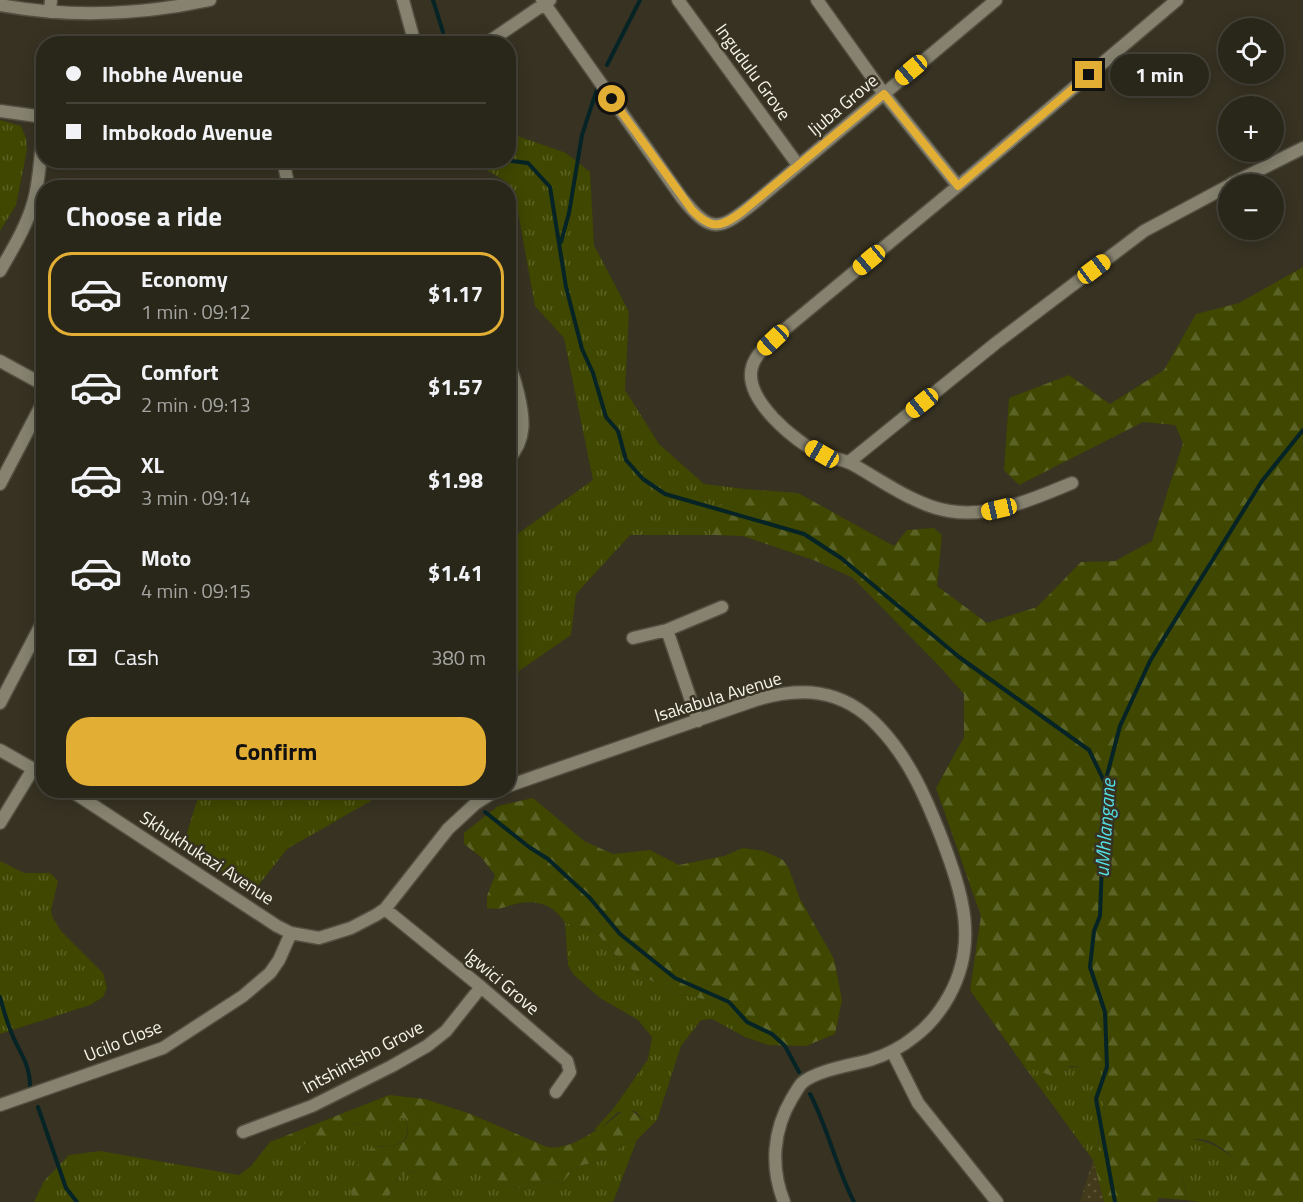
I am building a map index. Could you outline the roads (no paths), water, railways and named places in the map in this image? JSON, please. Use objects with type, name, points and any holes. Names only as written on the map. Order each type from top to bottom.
[{"type":"street","points":[[0,5],[145,12],[210,0]]},
{"type":"street","points":[[403,0],[413,36]]},
{"type":"street","name":"Ingudulu Grove","points":[[678,0],[798,165]]},
{"type":"street","points":[[817,0],[884,94],[958,186]]},
{"type":"street","name":"Ijuba Grove","points":[[546,1],[670,182],[692,210],[707,223],[723,224],[798,165],[996,0]]},
{"type":"street","points":[[1072,483],[1013,506],[986,512],[951,512],[932,507],[849,462],[822,454],[799,441],[780,426],[753,388],[751,374],[753,364],[762,351],[784,330],[1177,0]]},
{"type":"street","points":[[497,36],[546,1]]},
{"type":"street","points":[[0,111],[36,116]]},
{"type":"street","points":[[1252,174],[1303,148]]},
{"type":"street","points":[[0,272],[23,229],[34,201],[36,189]]},
{"type":"street","points":[[849,462],[996,343],[1144,231],[1218,191]]},
{"type":"street","points":[[0,361],[36,381]]},
{"type":"street","points":[[516,387],[524,428],[516,451]]},
{"type":"street","points":[[0,484],[36,415]]},
{"type":"street","points":[[633,638],[667,630],[722,607]]},
{"type":"street","points":[[667,630],[698,721]]},
{"type":"street","points":[[0,703],[36,634]]},
{"type":"street","name":"Isakabula Avenue","points":[[516,783],[580,759],[773,695],[796,692],[816,692],[834,696],[858,708],[892,740],[913,771],[937,825],[962,901],[966,941],[962,965],[955,985],[942,1008],[930,1024],[913,1038],[873,1059],[818,1075],[802,1083],[782,1115],[777,1131],[775,1167],[779,1190],[784,1202]]},
{"type":"street","points":[[0,750],[36,771]]},
{"type":"street","points":[[0,823],[36,775]]},
{"type":"street","name":"Skhukhukazi Avenue","points":[[81,798],[291,933],[319,938],[351,928],[385,909]]},
{"type":"street","points":[[385,909],[448,828],[484,798]]},
{"type":"street","name":"Igwici Grove","points":[[385,909],[567,1061],[570,1072],[556,1092]]},
{"type":"street","name":"Ucilo Close","points":[[0,1105],[163,1048],[243,996],[270,973],[279,960],[291,933]]},
{"type":"street","name":"Intshintsho Grove","points":[[243,1132],[312,1106],[427,1046],[452,1025],[481,987]]},
{"type":"street","points":[[892,1051],[918,1103],[997,1202]]},
{"type":"waterway","points":[[433,0],[443,32]]},
{"type":"waterway","points":[[607,65],[640,0]]},
{"type":"waterway","points":[[561,242],[569,213],[582,135],[597,89]]},
{"type":"waterway","points":[[516,162],[528,163],[550,187],[566,287],[582,349],[593,373],[606,417],[618,431],[626,460],[643,479],[665,494],[804,534],[841,558],[959,657],[1089,750],[1105,783]]},
{"type":"waterway","name":"uMhlangane","points":[[1115,1202],[1096,1099],[1107,1067],[1105,1012],[1090,967],[1094,931],[1100,916],[1105,783],[1120,726],[1150,661],[1262,481],[1303,430]]},
{"type":"waterway","points":[[485,812],[548,859],[589,897],[620,934],[675,978],[729,1002],[747,1022],[772,1034],[785,1046],[799,1072]]},
{"type":"waterway","points":[[0,997],[13,1037],[26,1063],[30,1087]]},
{"type":"waterway","points":[[810,1094],[854,1202]]},
{"type":"waterway","points":[[38,1107],[66,1188],[77,1202]]}]
